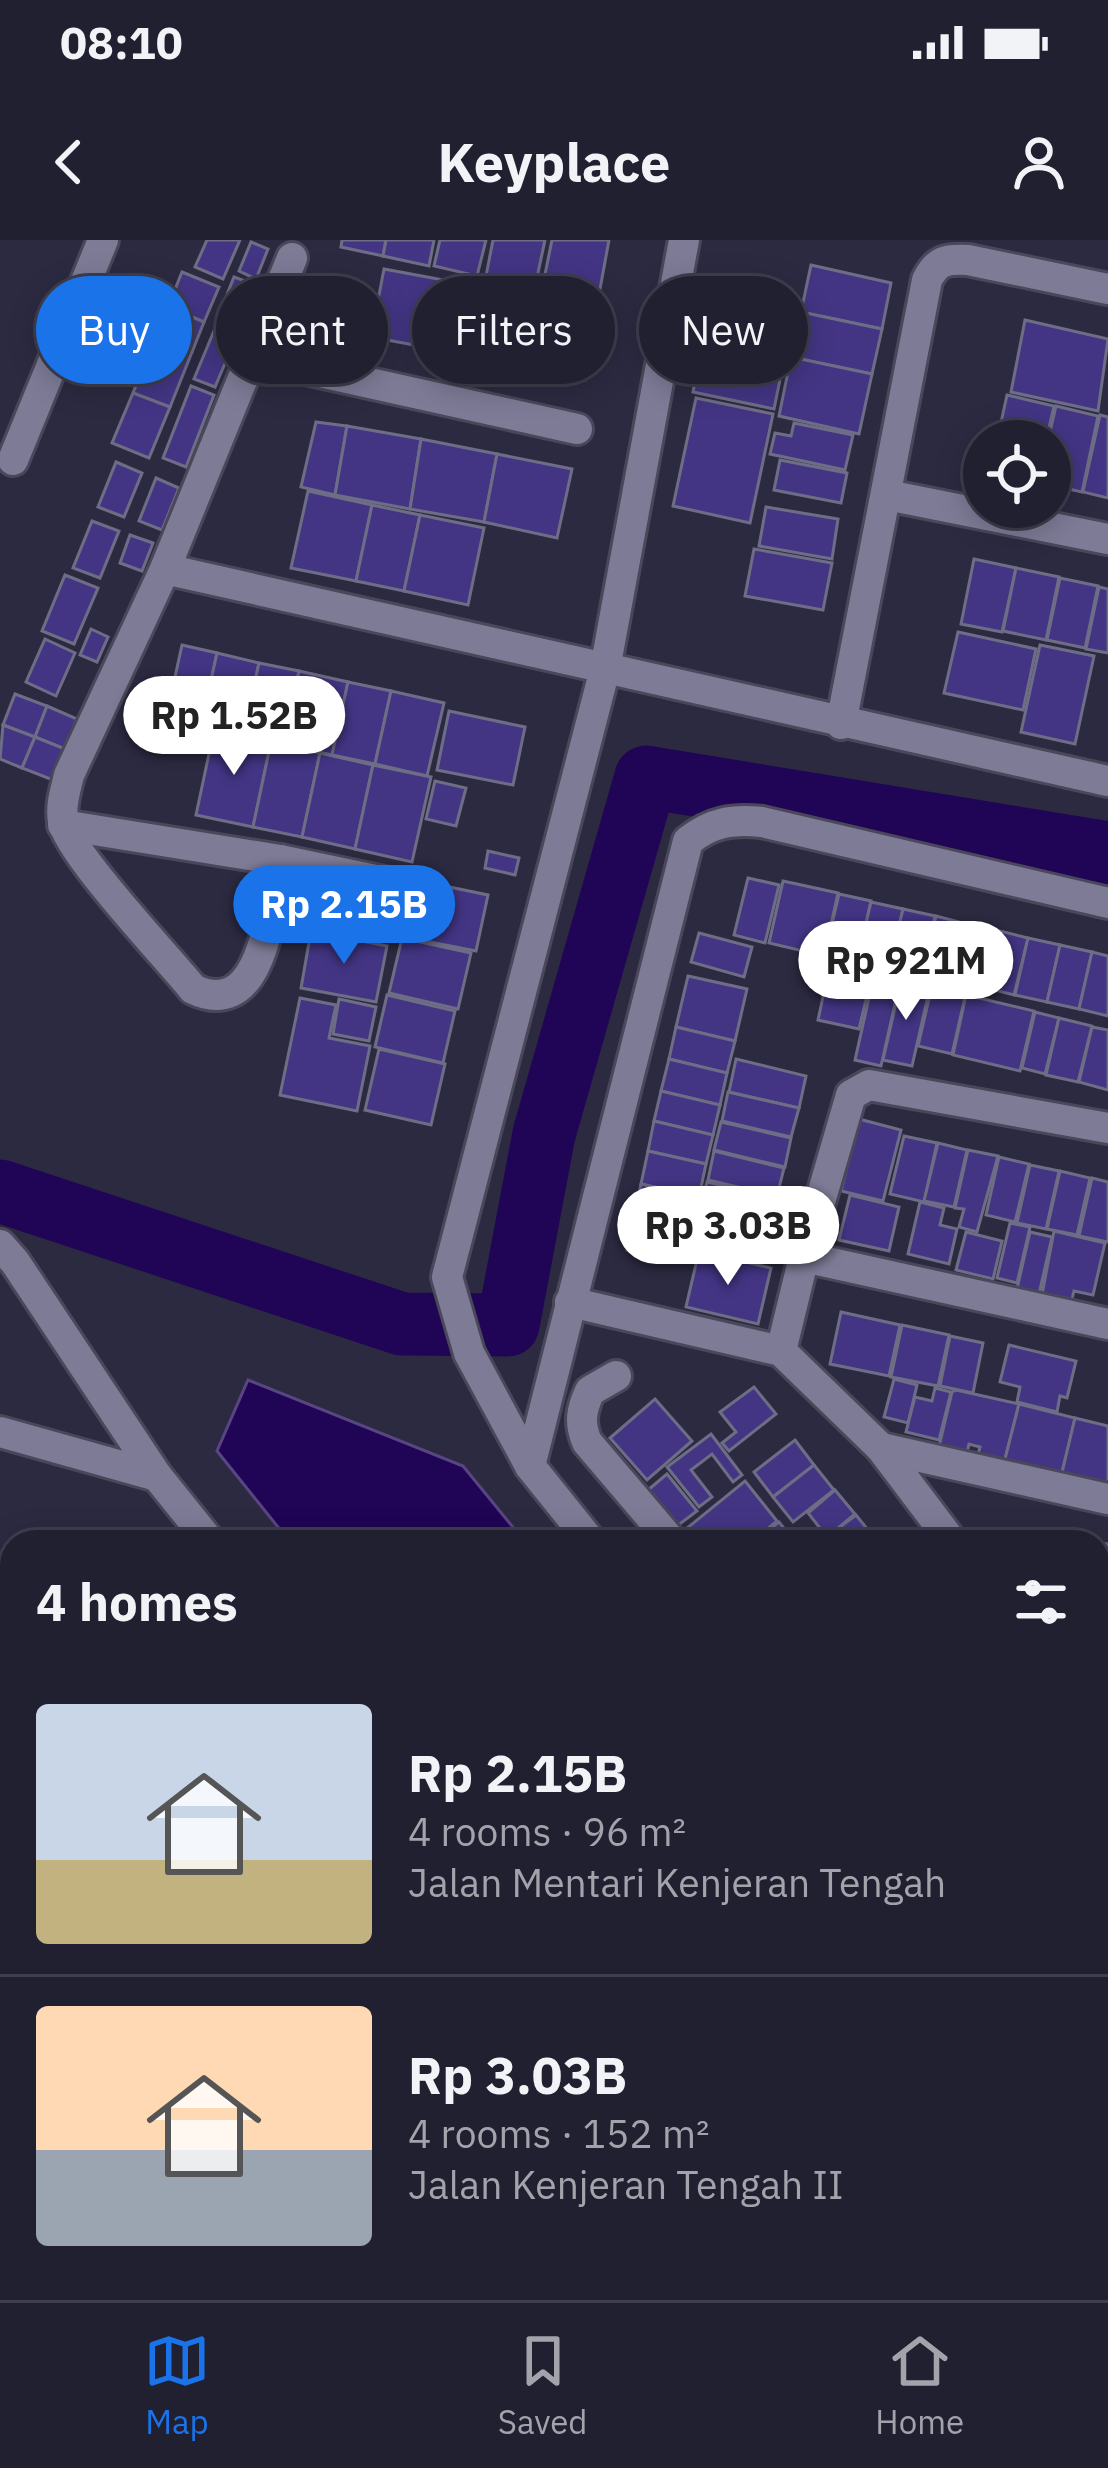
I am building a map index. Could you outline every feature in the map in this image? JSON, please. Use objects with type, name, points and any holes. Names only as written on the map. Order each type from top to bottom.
[{"type":"street","points":[[13,460],[103,240]]},
{"type":"street","points":[[581,1530],[530,1466],[469,1353],[447,1277],[605,668],[684,240]]},
{"type":"street","points":[[285,276],[292,258]]},
{"type":"street","points":[[842,724],[927,280],[934,266],[944,259],[968,260],[1108,289]]},
{"type":"street","points":[[241,384],[165,569],[69,775],[63,825],[80,855],[193,989],[213,999],[234,993],[251,975],[263,945],[280,860]]},
{"type":"street","points":[[374,384],[577,429]]},
{"type":"street","points":[[887,495],[1108,538]]},
{"type":"street","points":[[165,569],[1108,781]]},
{"type":"street","points":[[530,1466],[688,841],[707,825],[762,822],[1108,903]]},
{"type":"street","points":[[63,825],[280,860],[399,885]]},
{"type":"street","points":[[781,1351],[851,1095],[869,1085],[1108,1128]]},
{"type":"street","points":[[0,1245],[157,1476],[200,1530]]},
{"type":"street","points":[[804,1257],[1108,1324]]},
{"type":"street","points":[[570,1302],[781,1351],[880,1448],[943,1530]]},
{"type":"street","points":[[616,1376],[590,1391],[581,1430],[662,1530]]},
{"type":"street","points":[[0,1432],[157,1476]]},
{"type":"street","points":[[880,1448],[1108,1499]]},
{"type":"shaded area","points":[[248,1380],[463,1466],[515,1530],[280,1530],[217,1451]]},
{"type":"building","points":[[207,240],[240,240],[224,276],[195,267]]},
{"type":"building","points":[[342,240],[386,240],[383,256],[341,247]]},
{"type":"building","points":[[386,240],[434,240],[429,266],[383,256]]},
{"type":"building","points":[[440,240],[486,240],[477,276],[434,266]]},
{"type":"building","points":[[493,240],[545,240],[537,276],[486,276]]},
{"type":"building","points":[[552,240],[609,240],[602,276],[545,276]]},
{"type":"building","points":[[251,242],[268,249],[257,276],[239,271]]},
{"type":"building","points":[[811,265],[891,283],[882,329],[808,313]]},
{"type":"building","points":[[384,269],[422,276],[412,276],[412,345],[388,340],[388,276],[383,276]]},
{"type":"building","points":[[192,276],[216,286],[204,322],[192,317]]},
{"type":"building","points":[[808,313],[882,329],[872,374],[808,361]]},
{"type":"building","points":[[192,317],[204,322],[192,352]]},
{"type":"building","points":[[1025,320],[1108,339],[1098,411],[1011,392]]},
{"type":"building","points":[[216,326],[216,384],[215,387],[194,379]]},
{"type":"building","points":[[808,361],[872,374],[859,434],[779,416],[786,384],[808,384]]},
{"type":"building","points":[[137,384],[179,384],[170,407],[133,393]]},
{"type":"building","points":[[695,384],[779,384],[774,409],[693,392]]},
{"type":"building","points":[[191,386],[214,395],[186,467],[163,458]]},
{"type":"building","points":[[133,393],[170,407],[149,458],[112,443]]},
{"type":"building","points":[[1007,395],[1054,406],[1051,420],[1002,420]]},
{"type":"building","points":[[696,398],[773,414],[750,523],[673,506]]},
{"type":"building","points":[[1056,406],[1098,416],[1082,492],[1071,490],[1071,420],[1053,420]]},
{"type":"building","points":[[1100,415],[1108,417],[1108,498],[1083,492]]},
{"type":"building","points":[[316,422],[347,426],[335,495],[301,487]]},
{"type":"building","points":[[794,423],[853,435],[845,470],[770,454],[775,433],[791,436]]},
{"type":"building","points":[[347,426],[421,439],[410,509],[335,495]]},
{"type":"building","points":[[421,439],[497,454],[484,522],[410,509]]},
{"type":"building","points":[[497,454],[572,469],[557,538],[484,522]]},
{"type":"building","points":[[780,460],[847,473],[841,503],[774,490]]},
{"type":"building","points":[[116,462],[142,473],[124,517],[98,507]]},
{"type":"building","points":[[156,478],[179,488],[162,530],[139,521]]},
{"type":"building","points":[[308,491],[372,505],[356,581],[291,568]]},
{"type":"building","points":[[372,505],[420,515],[404,591],[356,581]]},
{"type":"building","points":[[766,507],[838,519],[832,559],[759,546]]},
{"type":"building","points":[[420,515],[484,528],[468,605],[404,591]]},
{"type":"building","points":[[92,521],[119,531],[100,578],[73,568]]},
{"type":"building","points":[[130,535],[153,543],[142,571],[120,563]]},
{"type":"building","points":[[754,549],[832,563],[823,610],[745,596]]},
{"type":"building","points":[[974,559],[1016,568],[1002,632],[961,624]]},
{"type":"building","points":[[1016,568],[1059,577],[1046,640],[1003,631]]},
{"type":"building","points":[[65,575],[98,588],[74,644],[42,631]]},
{"type":"building","points":[[1060,578],[1098,586],[1085,648],[1047,640]]},
{"type":"building","points":[[1099,587],[1108,589],[1108,653],[1086,649]]},
{"type":"building","points":[[91,629],[108,637],[97,662],[80,655]]},
{"type":"building","points":[[958,632],[1036,649],[1023,710],[944,693]]},
{"type":"building","points":[[45,639],[75,653],[56,696],[26,682]]},
{"type":"building","points":[[182,645],[217,653],[201,726],[166,718]]},
{"type":"building","points":[[1040,645],[1094,656],[1075,744],[1021,732]]},
{"type":"building","points":[[217,653],[259,663],[243,735],[201,726]]},
{"type":"building","points":[[259,663],[299,671],[283,744],[243,735]]},
{"type":"building","points":[[299,671],[348,682],[332,755],[283,744]]},
{"type":"building","points":[[348,682],[391,691],[375,764],[332,755]]},
{"type":"building","points":[[391,691],[444,703],[427,776],[375,764]]},
{"type":"building","points":[[15,694],[47,706],[35,737],[3,725]]},
{"type":"building","points":[[47,706],[77,719],[65,749],[35,737]]},
{"type":"building","points":[[449,711],[525,727],[513,785],[437,770]]},
{"type":"building","points":[[3,725],[35,737],[22,768],[0,759]]},
{"type":"building","points":[[214,730],[271,742],[253,827],[196,815]]},
{"type":"building","points":[[35,737],[65,749],[53,780],[22,768]]},
{"type":"building","points":[[271,742],[320,753],[302,837],[253,827]]},
{"type":"building","points":[[320,753],[373,765],[355,849],[302,837]]},
{"type":"building","points":[[373,765],[431,777],[412,862],[355,849]]},
{"type":"building","points":[[435,781],[466,788],[456,826],[426,819]]},
{"type":"building","points":[[488,851],[519,858],[515,875],[485,868]]},
{"type":"building","points":[[748,878],[779,885],[765,943],[734,935]]},
{"type":"building","points":[[411,879],[488,895],[476,951],[399,936]]},
{"type":"building","points":[[783,881],[838,893],[824,956],[769,943]]},
{"type":"building","points":[[839,894],[871,901],[858,958],[826,950]]},
{"type":"building","points":[[871,902],[903,909],[890,965],[858,958]]},
{"type":"building","points":[[903,909],[935,916],[922,973],[890,965]]},
{"type":"building","points":[[936,916],[963,923],[950,980],[923,973]]},
{"type":"building","points":[[964,923],[996,930],[983,987],[951,980]]},
{"type":"building","points":[[996,930],[1028,938],[1014,995],[983,987]]},
{"type":"building","points":[[311,931],[387,946],[376,1002],[301,988]]},
{"type":"building","points":[[699,933],[752,947],[744,977],[691,962]]},
{"type":"building","points":[[402,938],[471,953],[458,1009],[389,993]]},
{"type":"building","points":[[1028,938],[1060,945],[1047,1002],[1015,995]]},
{"type":"building","points":[[1060,945],[1092,952],[1079,1009],[1047,1002]]},
{"type":"building","points":[[1092,952],[1108,956],[1108,1016],[1079,1009]]},
{"type":"building","points":[[829,969],[871,978],[859,1029],[818,1020]]},
{"type":"building","points":[[688,976],[747,989],[735,1041],[676,1027]]},
{"type":"building","points":[[873,980],[899,986],[881,1066],[855,1060]]},
{"type":"building","points":[[901,981],[930,987],[912,1066],[883,1060]]},
{"type":"building","points":[[931,990],[965,997],[952,1054],[918,1046]]},
{"type":"building","points":[[387,995],[455,1011],[443,1063],[375,1047]]},
{"type":"building","points":[[966,995],[1034,1011],[1020,1071],[953,1055]]},
{"type":"building","points":[[300,998],[336,1005],[329,1038],[370,1046],[357,1111],[280,1095]]},
{"type":"building","points":[[339,999],[376,1007],[369,1041],[333,1034]]},
{"type":"building","points":[[1035,1012],[1059,1018],[1045,1074],[1022,1068]]},
{"type":"building","points":[[1059,1018],[1092,1026],[1078,1082],[1046,1075]]},
{"type":"building","points":[[676,1027],[735,1041],[727,1073],[669,1059]]},
{"type":"building","points":[[1092,1027],[1108,1030],[1108,1090],[1079,1082]]},
{"type":"building","points":[[379,1049],[445,1064],[431,1125],[365,1110]]},
{"type":"building","points":[[669,1059],[727,1073],[720,1105],[661,1091]]},
{"type":"building","points":[[736,1059],[806,1076],[799,1108],[729,1092]]},
{"type":"building","points":[[661,1091],[720,1105],[713,1135],[654,1121]]},
{"type":"building","points":[[728,1092],[799,1108],[791,1137],[722,1121]]},
{"type":"building","points":[[859,1119],[901,1130],[883,1201],[841,1191]]},
{"type":"building","points":[[654,1121],[713,1135],[706,1164],[648,1151]]},
{"type":"building","points":[[721,1122],[791,1138],[785,1167],[714,1150]]},
{"type":"building","points":[[904,1136],[937,1143],[924,1202],[890,1194]]},
{"type":"building","points":[[938,1143],[967,1150],[954,1207],[924,1201]]},
{"type":"building","points":[[968,1150],[998,1156],[977,1232],[959,1227],[964,1209],[955,1208]]},
{"type":"building","points":[[648,1151],[706,1164],[699,1197],[641,1184]]},
{"type":"building","points":[[714,1151],[784,1168],[777,1196],[708,1180]]},
{"type":"building","points":[[999,1157],[1029,1164],[1015,1222],[986,1215]]},
{"type":"building","points":[[1030,1165],[1059,1171],[1046,1229],[1017,1223]]},
{"type":"building","points":[[1060,1171],[1090,1178],[1077,1235],[1047,1229]]},
{"type":"building","points":[[1092,1178],[1108,1182],[1108,1242],[1079,1236]]},
{"type":"building","points":[[707,1182],[777,1198],[769,1231],[699,1215]]},
{"type":"building","points":[[641,1184],[699,1197],[691,1233],[633,1221]]},
{"type":"building","points":[[850,1195],[899,1207],[889,1251],[839,1240]]},
{"type":"building","points":[[920,1202],[944,1208],[940,1225],[957,1229],[949,1264],[908,1254]]},
{"type":"building","points":[[700,1217],[768,1232],[760,1263],[693,1247]]},
{"type":"building","points":[[633,1221],[691,1233],[685,1262],[627,1250]]},
{"type":"building","points":[[1010,1223],[1030,1227],[1017,1283],[997,1278]]},
{"type":"building","points":[[1054,1231],[1105,1243],[1093,1295],[1074,1291],[1070,1307],[1041,1300]]},
{"type":"building","points":[[966,1232],[1002,1241],[993,1279],[956,1270]]},
{"type":"building","points":[[1030,1232],[1052,1237],[1039,1294],[1017,1289]]},
{"type":"building","points":[[699,1251],[771,1268],[758,1324],[686,1307]]},
{"type":"building","points":[[841,1312],[900,1325],[889,1376],[830,1364]]},
{"type":"building","points":[[902,1325],[949,1335],[938,1386],[891,1377]]},
{"type":"building","points":[[950,1336],[983,1343],[973,1393],[940,1386]]},
{"type":"building","points":[[1009,1345],[1076,1361],[1067,1398],[1060,1396],[1057,1412],[1017,1402],[1020,1387],[1000,1382]]},
{"type":"building","points":[[894,1379],[917,1385],[908,1423],[884,1417]]},
{"type":"building","points":[[754,1387],[776,1414],[729,1451],[722,1443],[736,1432],[720,1412]]},
{"type":"building","points":[[935,1388],[951,1392],[939,1440],[906,1432],[915,1397],[932,1401]]},
{"type":"building","points":[[956,1390],[1019,1404],[1003,1467],[976,1461],[980,1447],[969,1444],[965,1462],[937,1455]]},
{"type":"building","points":[[655,1399],[692,1441],[647,1480],[610,1438]]},
{"type":"building","points":[[1019,1404],[1075,1418],[1060,1481],[1003,1467]]},
{"type":"building","points":[[1075,1418],[1108,1426],[1108,1493],[1060,1481]]},
{"type":"building","points":[[711,1434],[742,1475],[733,1482],[712,1454],[691,1470],[712,1497],[699,1507],[667,1467]]},
{"type":"building","points":[[795,1440],[814,1465],[773,1497],[754,1472]]},
{"type":"building","points":[[814,1465],[834,1490],[793,1522],[773,1497]]},
{"type":"building","points":[[667,1474],[697,1511],[677,1526],[648,1490]]},
{"type":"building","points":[[745,1481],[777,1521],[766,1530],[686,1529]]},
{"type":"building","points":[[835,1490],[855,1514],[836,1530],[821,1530],[808,1513]]},
{"type":"building","points":[[856,1515],[868,1530],[836,1530]]},
{"type":"waterway","points":[[0,1191],[402,1324],[508,1325],[544,1134],[646,777],[1108,853]]}]
